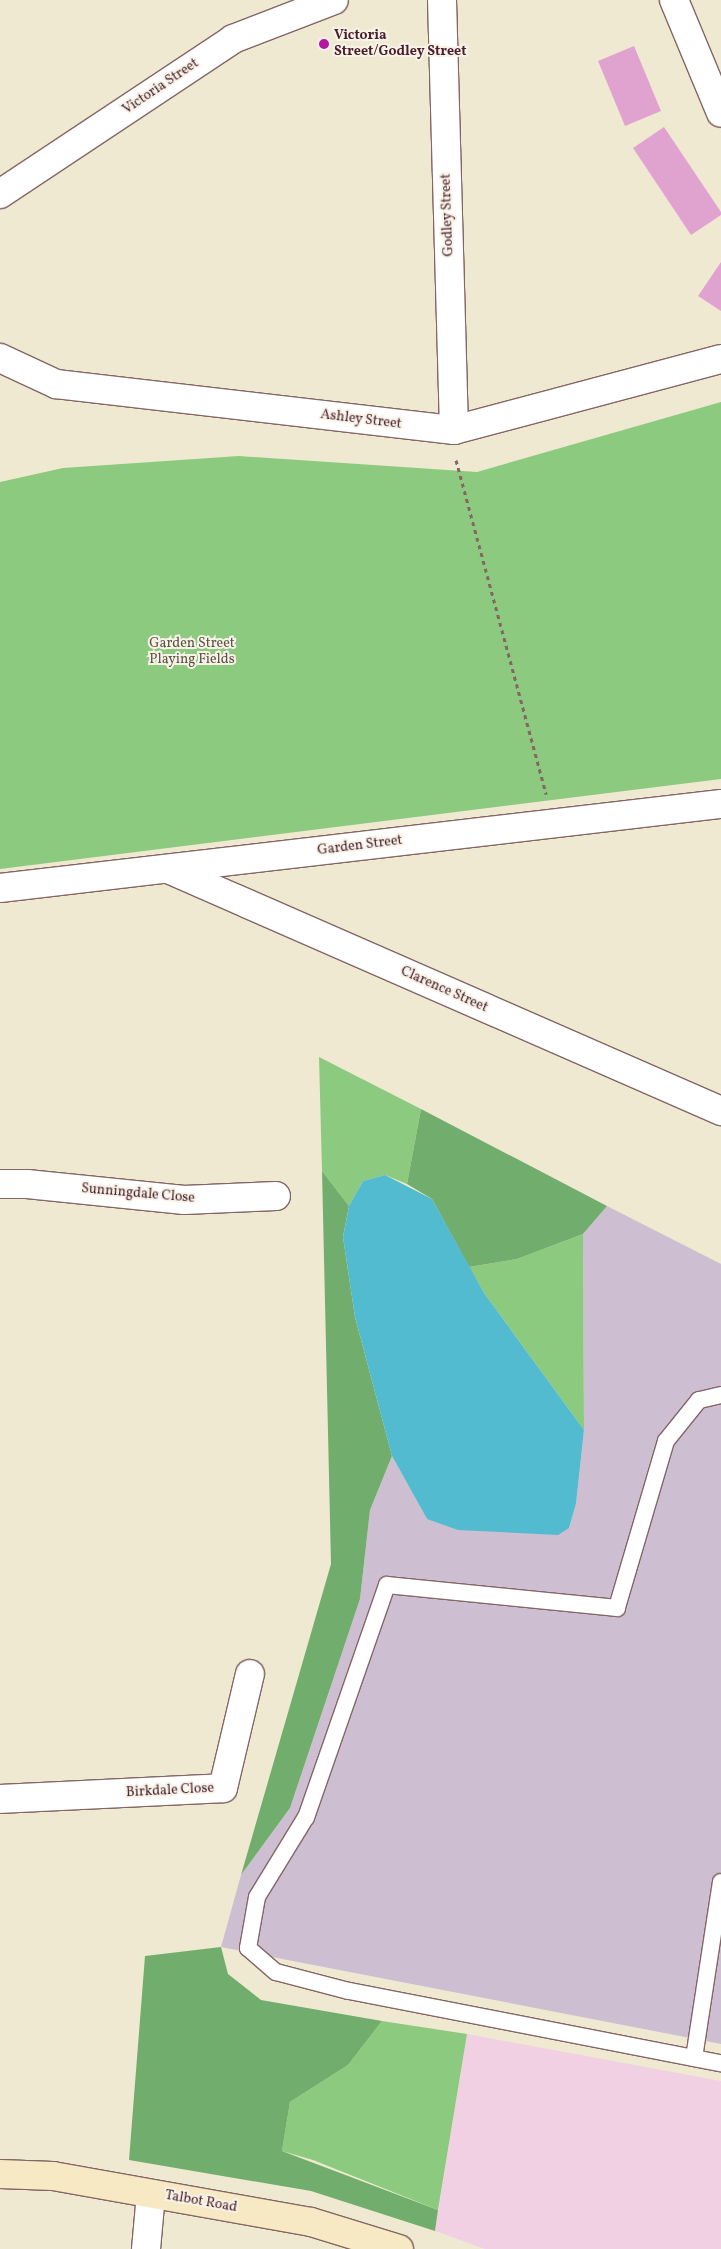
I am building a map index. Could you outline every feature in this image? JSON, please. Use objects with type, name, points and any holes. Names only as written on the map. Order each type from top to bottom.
[{"type":"street","name":"Victoria Street","points":[[1,188],[233,39],[334,0]]},
{"type":"street","name":"Godley Street","points":[[442,0],[454,430]]},
{"type":"street","points":[[674,0],[721,113]]},
{"type":"street","name":"Ashley Street","points":[[0,358],[56,384],[454,430],[721,359]]},
{"type":"street","name":"Garden Street","points":[[0,888],[721,804]]},
{"type":"street","name":"Clarence Street","points":[[167,869],[721,1110]]},
{"type":"street","name":"Sunningdale Close","points":[[0,1184],[184,1200],[276,1196]]},
{"type":"street","name":"Birkdale Close","points":[[0,1799],[223,1788],[250,1674]]},
{"type":"street","name":"Talbot Road","points":[[0,2174],[53,2176],[311,2222],[399,2249]]},
{"type":"street","points":[[146,2249],[151,2194]]},
{"type":"lane","points":[[721,1395],[699,1400],[666,1441],[617,1608],[387,1585],[306,1817],[257,1897],[248,1948],[276,1972],[349,1991],[721,2063]]},
{"type":"lane","points":[[694,2058],[721,1882]]},
{"type":"path","points":[[454,430],[457,471],[554,824]]},
{"type":"shaded area","points":[[607,1206],[721,1264],[721,2044],[221,1947],[241,1875],[290,1808],[360,1599],[370,1510],[392,1456],[427,1519],[569,1528],[576,1504],[584,1430],[583,1234]]},
{"type":"shaded area","points":[[467,2034],[721,2081],[721,2249],[485,2249],[435,2231]]},
{"type":"green space","name":"Garden Street Playing Fields","points":[[721,402],[721,779],[0,869],[0,482],[63,468],[239,456],[477,472]]},
{"type":"green space","points":[[319,1057],[421,1109],[407,1184],[385,1175],[363,1181],[349,1206],[322,1171]]},
{"type":"green space","points":[[421,1109],[607,1206],[583,1234],[517,1259],[469,1267],[432,1199],[407,1184]]},
{"type":"green space","points":[[322,1171],[349,1206],[343,1237],[355,1317],[392,1456],[370,1510],[360,1599],[290,1808],[241,1875],[331,1564]]},
{"type":"green space","points":[[583,1234],[584,1430],[484,1293],[469,1267],[517,1259]]},
{"type":"green space","points":[[221,1947],[228,1974],[261,2000],[382,2021],[348,2065],[290,2102],[282,2151],[438,2210],[435,2231],[311,2191],[129,2160],[145,1956]]},
{"type":"green space","points":[[382,2021],[467,2034],[438,2210],[313,2160],[282,2151],[290,2102],[348,2065]]},
{"type":"water","points":[[385,1175],[432,1199],[484,1293],[584,1430],[576,1504],[569,1528],[558,1535],[458,1530],[427,1519],[392,1456],[355,1317],[343,1237],[349,1206],[363,1181]]},
{"type":"building","points":[[634,46],[661,111],[625,126],[598,61]]},
{"type":"building","points":[[664,127],[721,212],[721,215],[691,235],[633,148]]},
{"type":"building","points":[[721,262],[721,311],[698,296]]},
{"type":"place","name":"Victoria Street/Godley Street","points":[[324,44]]}]
